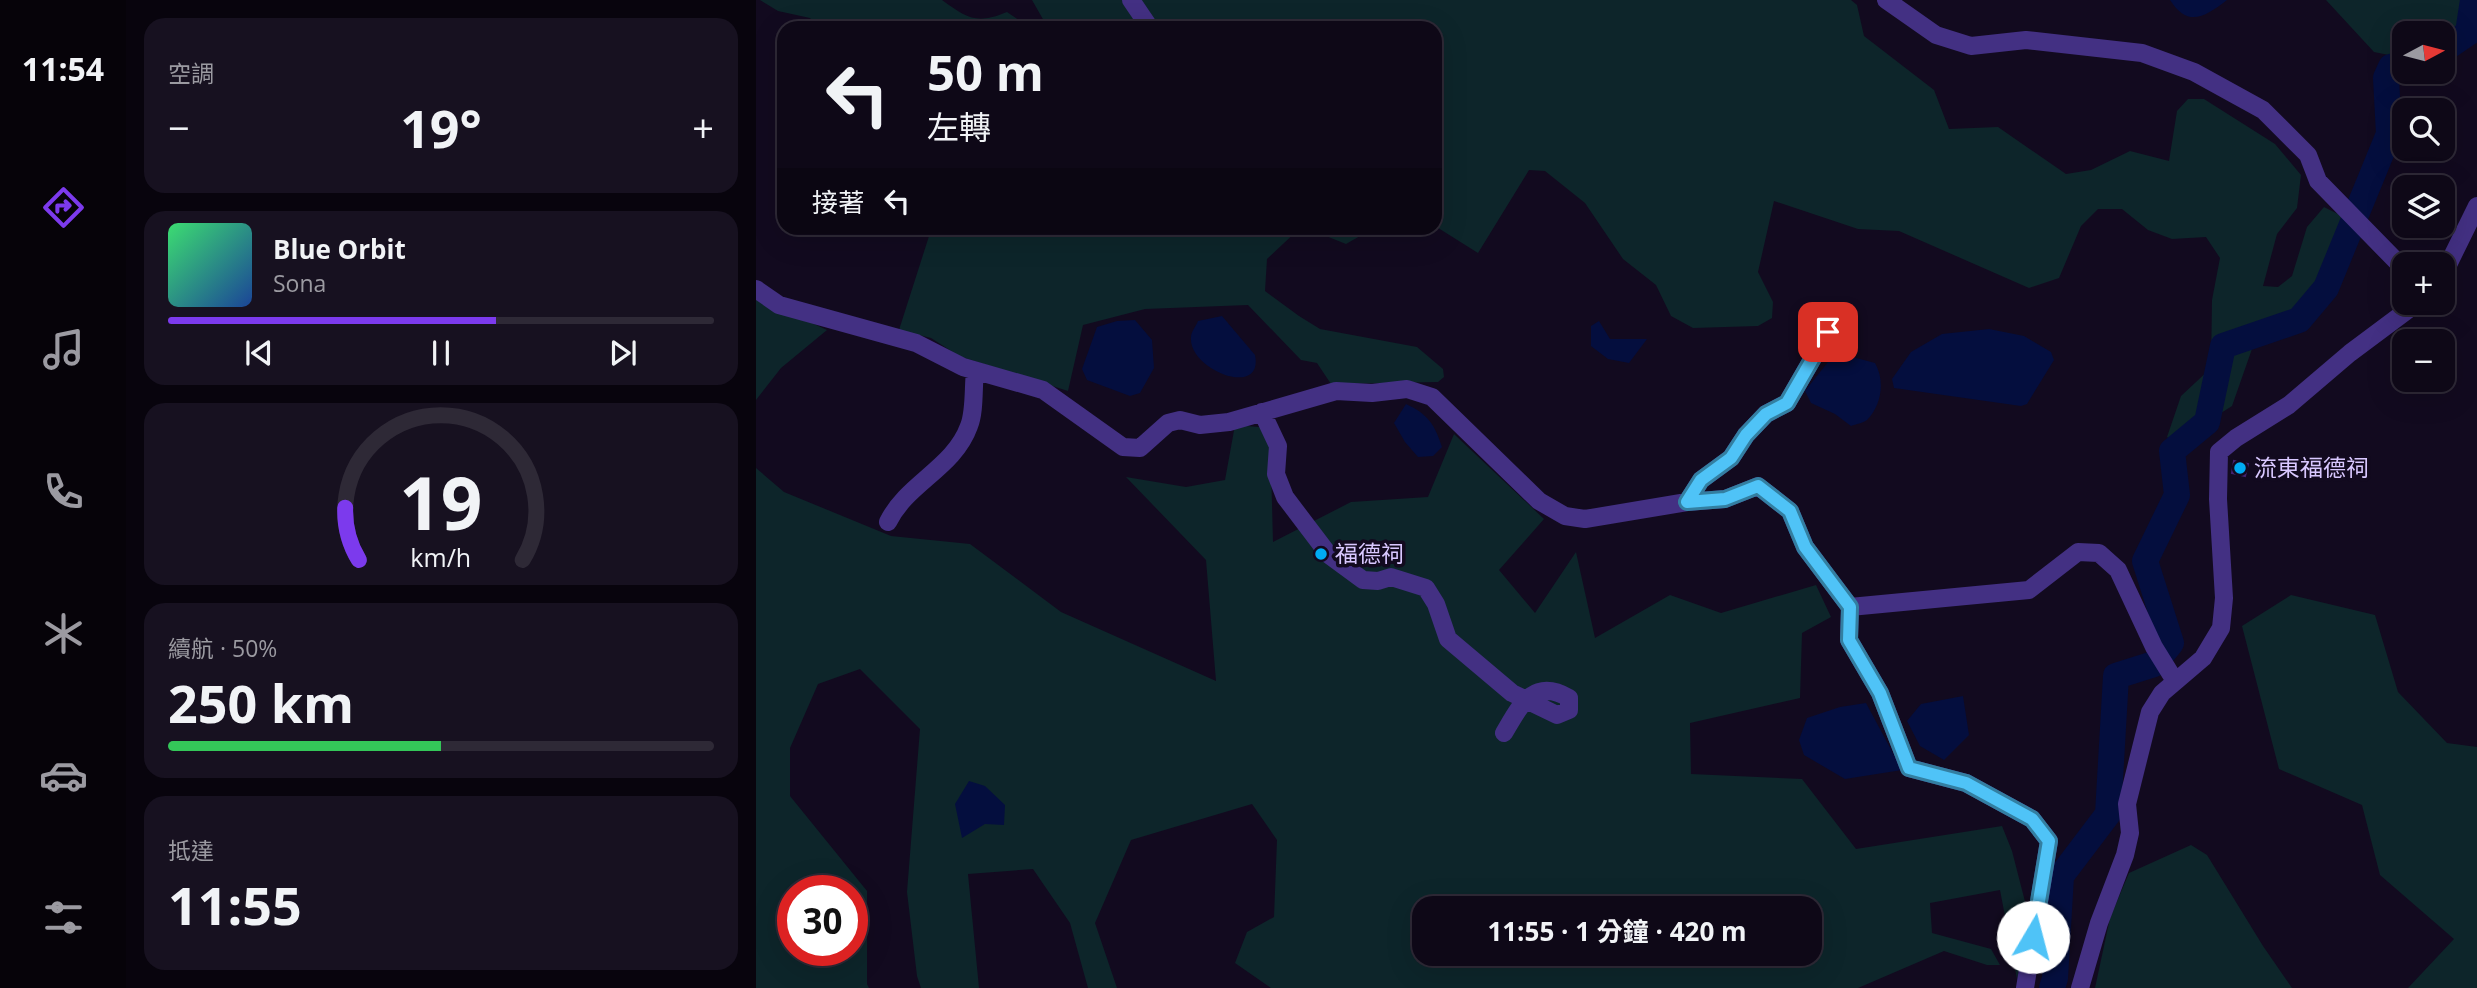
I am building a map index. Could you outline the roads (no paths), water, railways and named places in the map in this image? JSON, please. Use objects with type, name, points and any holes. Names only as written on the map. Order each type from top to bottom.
[{"type":"street","points":[[1130,0],[1145,21]]},
{"type":"street","points":[[1886,0],[1936,35],[1971,46],[2026,40],[2143,53],[2194,72],[2263,110],[2308,155],[2318,181],[2392,257]]},
{"type":"street","points":[[2454,252],[2477,205]]},
{"type":"street","points":[[756,289],[779,305],[916,343],[975,371],[1044,390],[1123,447],[1140,448],[1168,423],[1180,420],[1200,425],[1229,422],[1336,391],[1372,393],[1407,389],[1432,397],[1539,501],[1565,516],[1585,519],[1687,502],[1725,499],[1758,486],[1790,511],[1805,547],[1850,607],[1849,640],[1880,693],[1909,768],[1966,783],[2032,819],[2049,841],[2025,988]]},
{"type":"street","points":[[2080,988],[2099,923],[2125,855],[2130,833],[2127,804],[2150,712],[2162,693],[2203,658],[2221,628],[2224,598],[2218,499],[2219,452],[2236,438],[2289,405],[2350,353],[2401,315]]},
{"type":"street","points":[[1687,502],[1701,480],[1731,458],[1746,435],[1766,414],[1787,403],[1828,332]]},
{"type":"street","points":[[888,522],[908,493],[948,459],[970,426],[975,371]]},
{"type":"street","points":[[1262,412],[1278,446],[1276,474],[1285,497],[1329,555],[1363,580],[1378,581],[1391,577],[1426,588],[1436,604],[1448,639],[1512,693],[1525,699],[1504,733]]},
{"type":"street","points":[[1850,607],[2029,590],[2078,552],[2099,553],[2118,570],[2154,647],[2175,681]]},
{"type":"waterway","points":[[2455,42],[2468,33],[2473,0]]},
{"type":"waterway","points":[[2052,988],[2055,978],[2061,876],[2108,814],[2116,676],[2154,664],[2171,643],[2145,561],[2177,495],[2172,451],[2207,422],[2223,346],[2299,320],[2326,288],[2389,134],[2386,78],[2392,67]]},
{"type":"place","name":"流東福德祠","points":[[2240,468]]},
{"type":"place","name":"福德祠","points":[[1321,554]]}]
